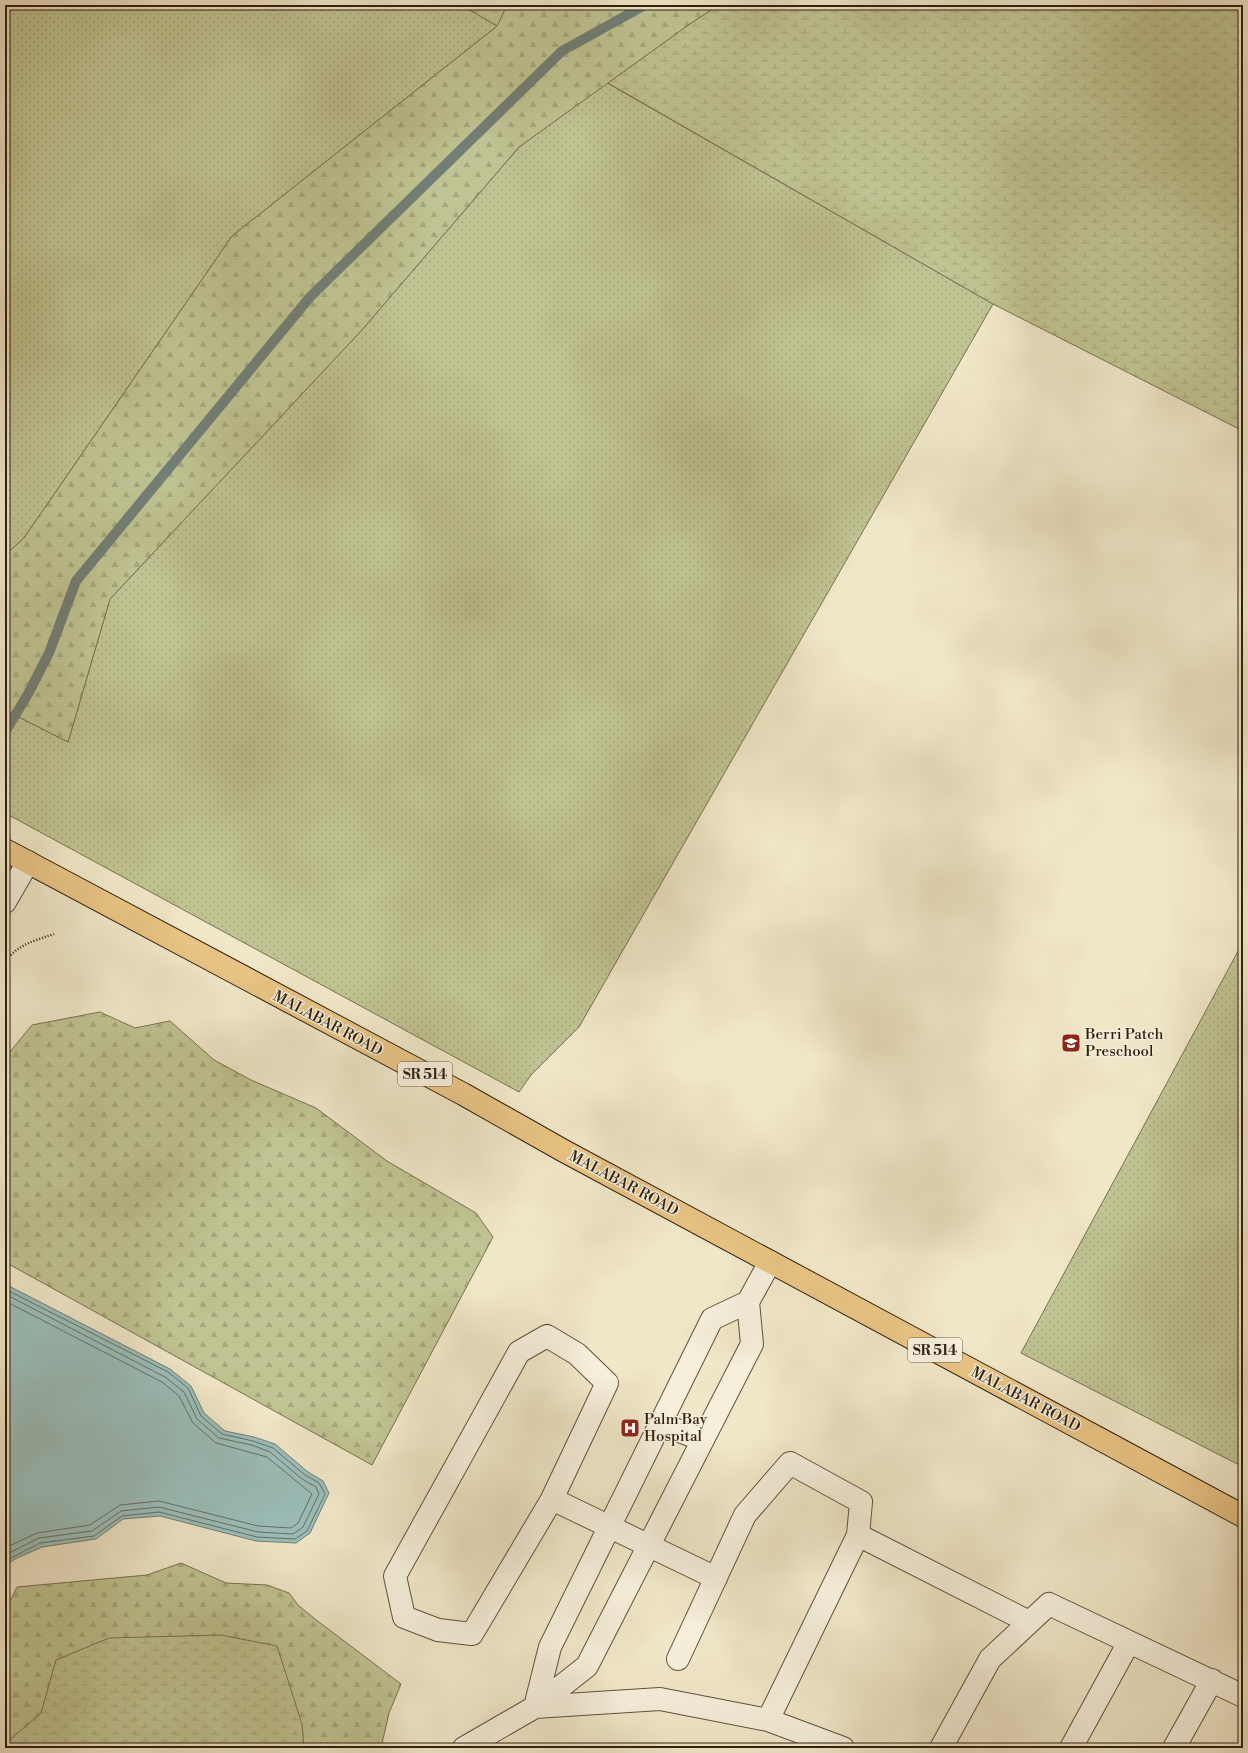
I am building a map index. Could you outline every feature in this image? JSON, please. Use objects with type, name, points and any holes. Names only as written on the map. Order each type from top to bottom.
[{"type":"main road","name":"MALABAR ROAD","points":[[5,850],[464,1094],[770,1262],[1243,1516]]},
{"type":"lane","points":[[5,902],[28,862]]},
{"type":"lane","points":[[464,1748],[535,1707],[587,1666],[752,1344],[748,1302],[770,1262]]},
{"type":"lane","points":[[535,1707],[550,1647],[712,1319],[748,1302]]},
{"type":"lane","points":[[547,1336],[577,1354],[607,1382],[552,1499],[472,1634],[438,1630],[404,1617],[395,1576],[518,1352],[547,1336]]},
{"type":"lane","points":[[661,1424],[703,1440]]},
{"type":"lane","points":[[678,1659],[745,1515],[790,1463],[861,1502],[858,1535],[768,1720]]},
{"type":"lane","points":[[552,1499],[609,1528],[716,1578]]},
{"type":"lane","points":[[858,1535],[1029,1622]]},
{"type":"lane","points":[[941,1748],[990,1659],[1049,1604],[1243,1696]]},
{"type":"lane","points":[[1071,1748],[1129,1642]]},
{"type":"lane","points":[[1174,1748],[1212,1680]]},
{"type":"lane","points":[[535,1707],[660,1699],[768,1720],[843,1748]]},
{"type":"path","points":[[5,962],[9,956],[26,943],[54,934]]},
{"type":"green space","points":[[5,5],[461,5],[497,26],[232,236],[24,538],[5,555]]},
{"type":"green space","points":[[461,5],[507,5],[497,26]]},
{"type":"green space","points":[[507,5],[719,5],[690,24],[519,147],[361,331],[110,599],[68,742],[5,710],[5,555],[24,538],[232,236],[496,27]]},
{"type":"green space","points":[[719,5],[1243,5],[1243,431],[993,304],[608,83]]},
{"type":"green space","points":[[607,83],[993,304],[579,1027],[531,1075],[519,1092],[5,813],[5,710],[68,742],[110,599],[361,331],[519,147]]},
{"type":"green space","points":[[1243,942],[1243,1467],[1021,1353]]},
{"type":"green space","points":[[100,1012],[135,1028],[170,1021],[214,1060],[251,1080],[316,1108],[387,1161],[476,1213],[493,1237],[372,1465],[5,1262],[5,1058],[32,1025]]},
{"type":"green space","points":[[181,1563],[226,1583],[267,1585],[289,1593],[298,1605],[315,1619],[401,1684],[389,1713],[381,1748],[5,1748],[5,1611],[17,1587],[147,1575]]},
{"type":"green space","points":[[221,1635],[277,1646],[302,1724],[304,1748],[7,1748],[6,1743],[41,1713],[56,1660],[109,1638]]},
{"type":"water","points":[[5,1284],[170,1369],[191,1386],[204,1413],[225,1431],[254,1437],[275,1444],[308,1472],[323,1481],[329,1493],[310,1533],[296,1543],[256,1541],[160,1516],[123,1519],[96,1539],[42,1547],[15,1559],[5,1566]]},
{"type":"waterway","points":[[5,732],[28,694],[49,653],[76,581],[310,297],[562,51],[645,5]]},
{"type":"place","name":"Berri Patch Preschool","points":[[1071,1043]]},
{"type":"place","name":"Palm Bay Hospital","points":[[630,1428]]}]
